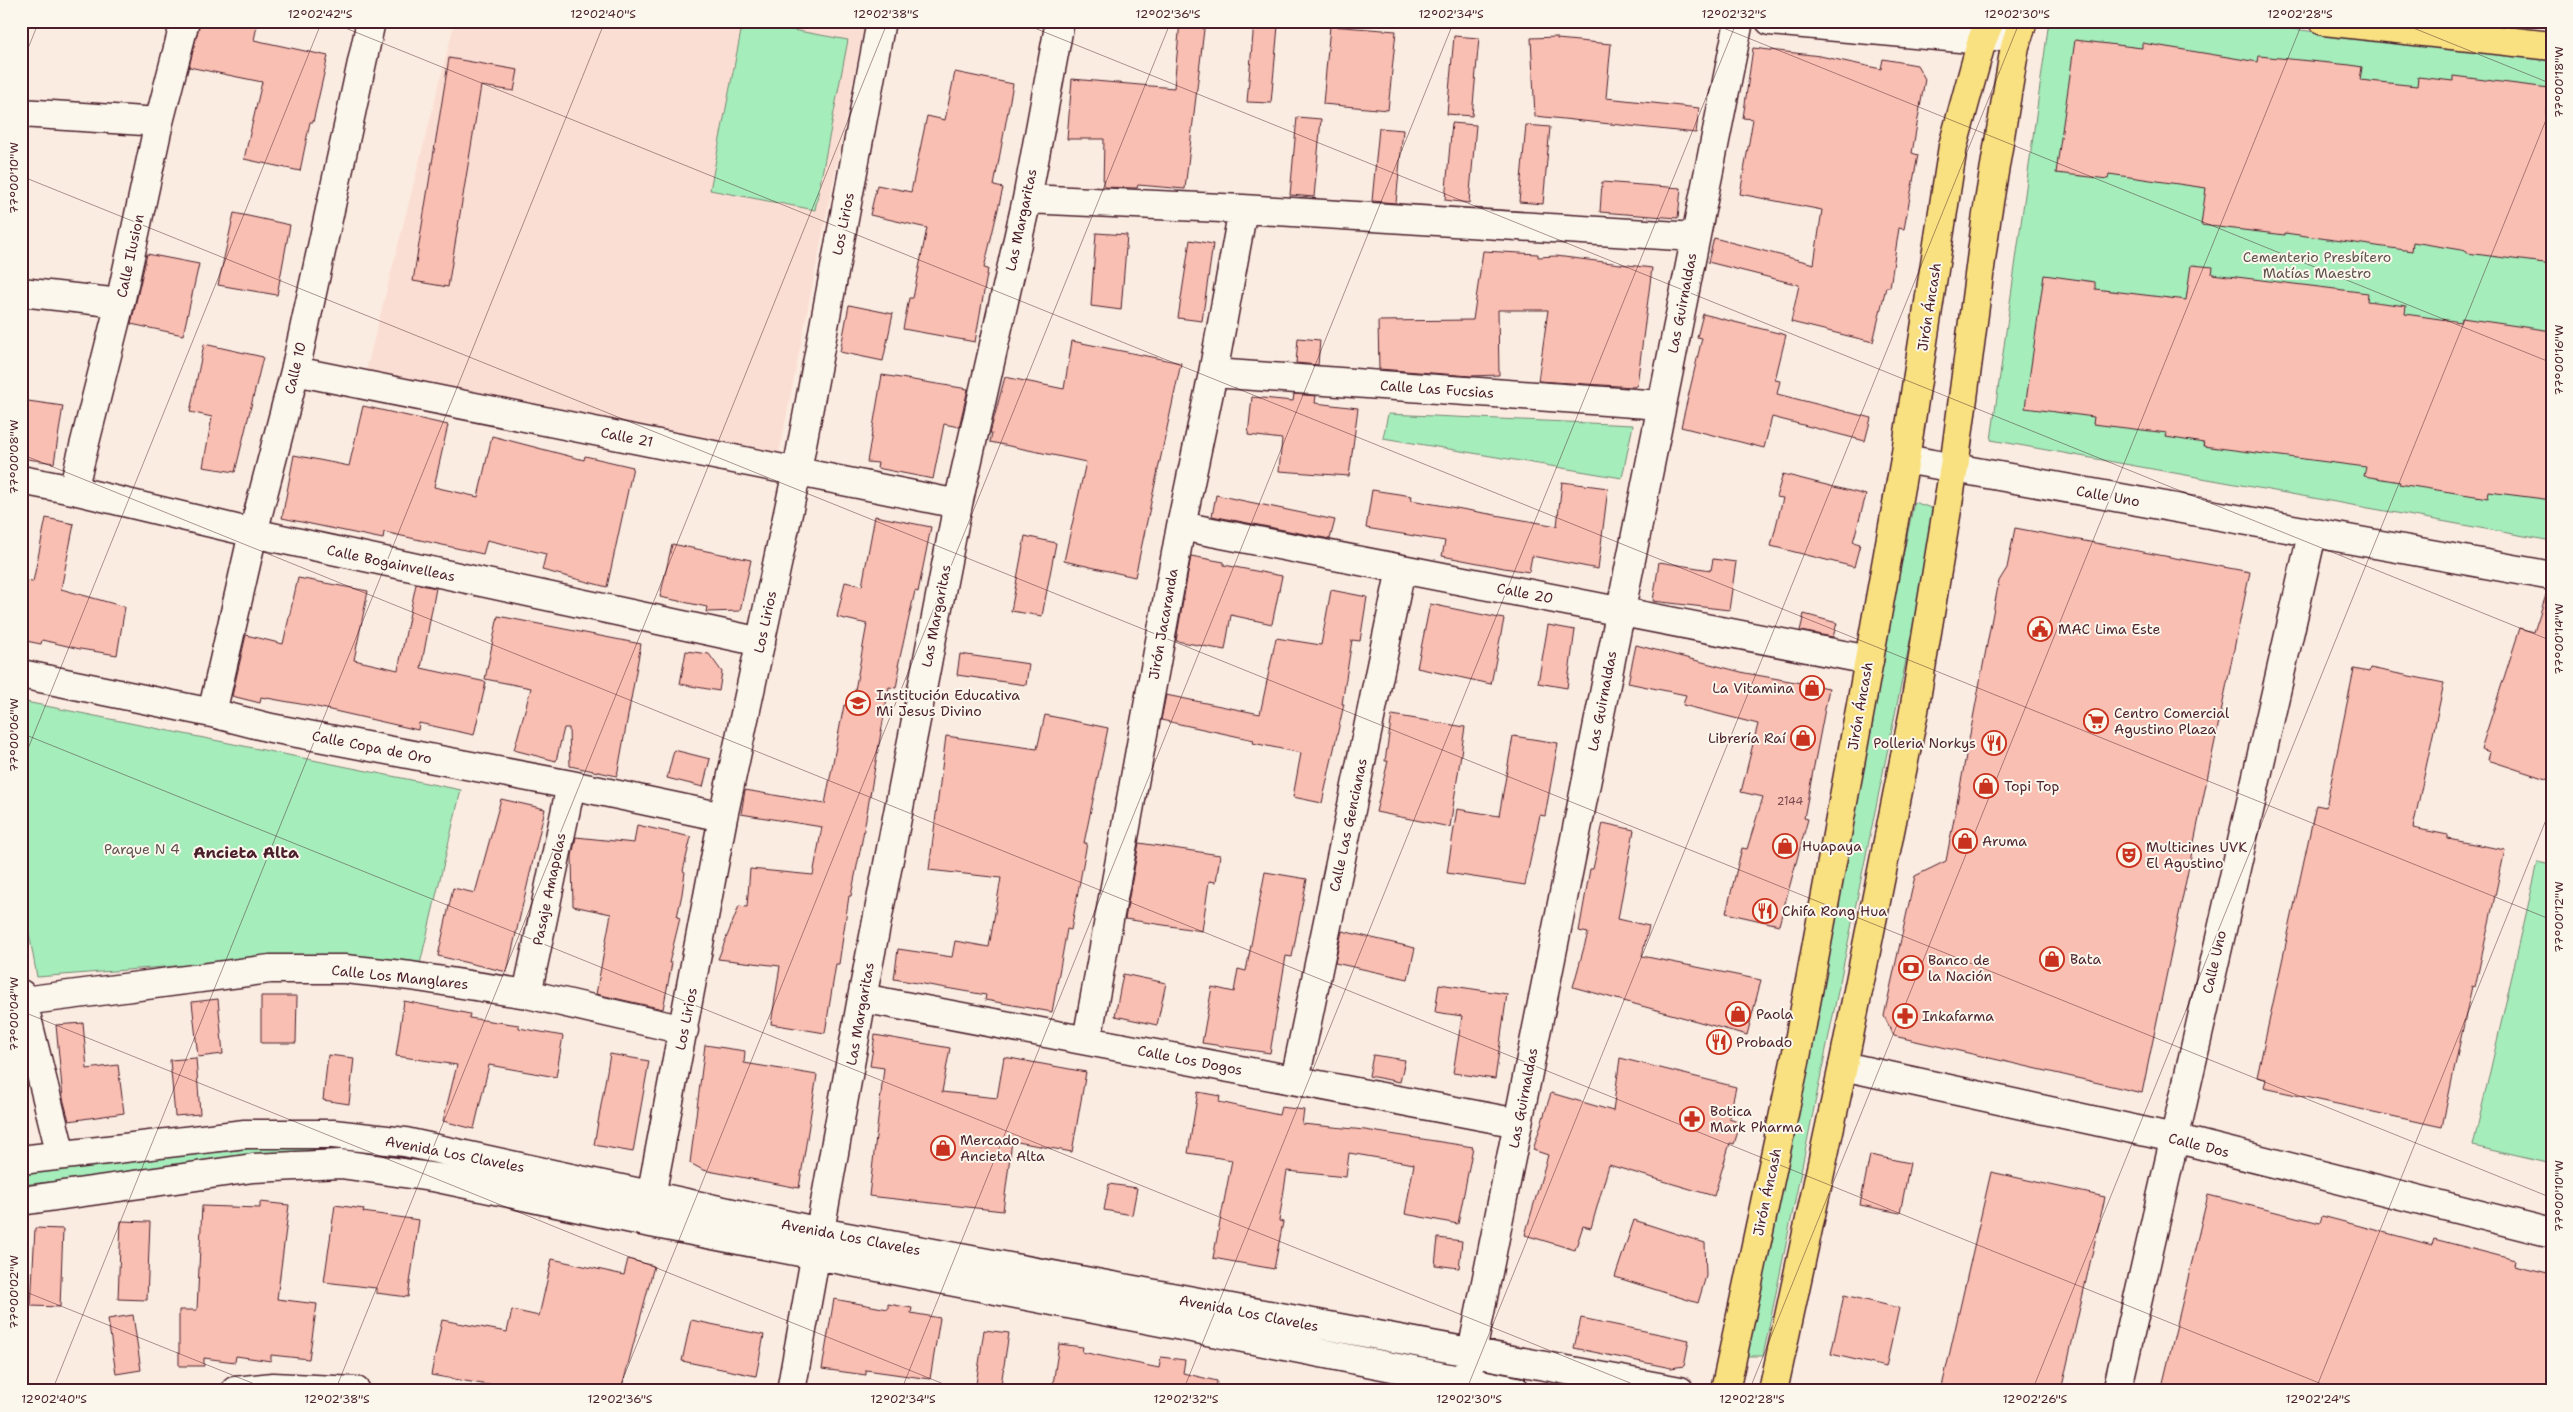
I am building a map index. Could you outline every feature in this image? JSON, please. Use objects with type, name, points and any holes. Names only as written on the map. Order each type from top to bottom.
[{"type":"main road","points":[[2324,21],[2552,46]]},
{"type":"main road","points":[[1773,1391],[1843,1066],[1914,711],[1954,468],[1986,214],[2009,79],[2022,25]]},
{"type":"main road","name":"Jirón Áncash","points":[[1725,1391],[1796,1056],[1869,660],[1905,459],[1953,146],[1986,31]]},
{"type":"street","name":"Calle Ilusion","points":[[73,490],[120,303],[160,122],[185,21]]},
{"type":"street","name":"Calle 10","points":[[212,713],[253,533],[295,372],[371,21]]},
{"type":"street","name":"Los Lirios","points":[[646,1222],[723,817],[797,471],[881,21]]},
{"type":"street","name":"Las Margaritas","points":[[791,1391],[862,998],[958,504],[1027,199],[1060,21]]},
{"type":"street","name":"Las Guirnaldas","points":[[1465,1385],[1739,21]]},
{"type":"street","points":[[1770,21],[1986,31],[2022,25]]},
{"type":"street","points":[[21,113],[160,122]]},
{"type":"street","points":[[1027,199],[1243,209],[1695,237]]},
{"type":"street","name":"Jirón Jacaranda","points":[[1087,1040],[1181,526],[1213,373],[1243,209]]},
{"type":"street","points":[[21,292],[120,303]]},
{"type":"street","name":"Calle 21","points":[[295,372],[958,504]]},
{"type":"street","name":"Calle Las Fucsias","points":[[1213,373],[1661,405]]},
{"type":"street","name":"Calle Uno","points":[[1905,459],[2552,576]]},
{"type":"street","name":"Calle Bogainvelleas","points":[[21,480],[73,490],[253,533],[761,642]]},
{"type":"street","name":"Calle 20","points":[[1181,526],[1869,660]]},
{"type":"street","name":"Calle Uno","points":[[2118,1391],[2312,534]]},
{"type":"street","name":"Calle Las Gencianas","points":[[1295,1080],[1401,569]]},
{"type":"street","name":"Calle Copa de Oro","points":[[21,674],[212,713],[271,728],[570,784],[723,817]]},
{"type":"street","name":"Pasaje Amapolas","points":[[527,994],[570,784]]},
{"type":"street","name":"Calle Los Manglares","points":[[22,997],[270,969],[345,968],[527,994],[684,1030]]},
{"type":"street","points":[[22,997],[61,1155]]},
{"type":"street","name":"Calle Los Dogos","points":[[862,998],[1518,1123]]},
{"type":"street","name":"Calle Dos","points":[[1843,1066],[2174,1138],[2552,1233]]},
{"type":"street","name":"Avenida Los Claveles","points":[[21,1160],[245,1134],[332,1134],[405,1142],[652,1194],[818,1244],[1465,1385],[1516,1391]]},
{"type":"street","name":"Avenida Los Claveles","points":[[21,1201],[253,1168],[341,1164],[438,1178],[646,1222],[818,1244],[1472,1354],[1680,1391]]},
{"type":"street","points":[[235,1391],[274,1387],[356,1391]]},
{"type":"shaded area","points":[[455,21],[865,21],[777,464],[366,371]]},
{"type":"green space","points":[[743,21],[848,40],[815,210],[710,190]]},
{"type":"green space","name":"Cementerio Presbítero Matías Maestro","points":[[2049,21],[2228,21],[2552,61],[2552,541],[1991,440]]},
{"type":"green space","points":[[1388,414],[1633,425],[1622,478],[1383,438]]},
{"type":"green space","points":[[1914,502],[1937,510],[1763,1356],[1740,1356]]},
{"type":"green space","name":"Parque N 4","points":[[21,701],[461,790],[420,964],[304,956],[37,977],[21,889]]},
{"type":"green space","points":[[2538,862],[2552,865],[2552,1164],[2473,1146]]},
{"type":"green space","points":[[283,1145],[398,1149],[630,1204],[452,1173],[198,1166],[21,1185],[21,1173]]},
{"type":"building","points":[[200,21],[258,21],[254,40],[328,56],[313,122],[310,122],[300,171],[244,159],[262,82],[189,67]]},
{"type":"building","points":[[1180,21],[1205,21],[1185,189],[1138,185],[1137,188],[1103,187],[1104,139],[1067,139],[1072,79],[1174,88]]},
{"type":"building","points":[[1254,23],[1278,26],[1271,103],[1247,102]]},
{"type":"building","points":[[1330,26],[1396,31],[1388,110],[1323,104]]},
{"type":"building","points":[[1454,36],[1479,38],[1472,116],[1447,114]]},
{"type":"building","points":[[1557,37],[1557,39],[1611,44],[1606,98],[1699,108],[1696,133],[1535,116],[1531,38]]},
{"type":"building","points":[[2075,40],[2142,48],[2142,43],[2258,62],[2259,56],[2350,65],[2362,67],[2360,80],[2417,86],[2418,77],[2453,81],[2453,76],[2549,88],[2546,113],[2552,113],[2552,264],[2467,253],[2467,251],[2413,242],[2412,251],[2285,233],[2285,235],[2201,225],[2206,188],[2109,174],[2108,179],[2056,173]]},
{"type":"building","points":[[1753,48],[1820,56],[1881,69],[1883,59],[1917,65],[1925,79],[1912,153],[1918,155],[1904,229],[1899,228],[1890,287],[1886,287],[1873,342],[1791,322],[1799,285],[1708,262],[1714,238],[1814,264],[1822,210],[1740,194],[1753,119],[1743,118]]},
{"type":"building","points":[[449,58],[518,70],[514,91],[481,86],[448,287],[413,281]]},
{"type":"building","points":[[955,72],[1013,84],[994,186],[1003,188],[984,268],[988,269],[975,342],[903,329],[909,298],[913,298],[927,228],[870,215],[877,185],[911,192],[927,116],[945,120]]},
{"type":"building","points":[[1297,117],[1321,119],[1314,197],[1290,195]]},
{"type":"building","points":[[1452,123],[1476,125],[1469,203],[1445,200]]},
{"type":"building","points":[[1526,125],[1550,127],[1543,204],[1519,202]]},
{"type":"building","points":[[1379,128],[1403,130],[1396,203],[1372,201]]},
{"type":"building","points":[[1602,182],[1681,188],[1678,218],[1600,212]]},
{"type":"building","points":[[234,213],[290,225],[277,295],[218,285]]},
{"type":"building","points":[[1096,233],[1127,235],[1121,310],[1091,306]]},
{"type":"building","points":[[1190,240],[1213,244],[1202,321],[1178,318]]},
{"type":"building","points":[[1483,251],[1538,254],[1538,257],[1556,256],[1652,268],[1637,385],[1634,387],[1538,381],[1548,310],[1498,310],[1499,375],[1471,376],[1379,369],[1378,321],[1473,320]]},
{"type":"building","points":[[147,254],[199,264],[183,335],[131,324]]},
{"type":"building","points":[[2191,265],[2213,267],[2212,274],[2368,293],[2367,301],[2406,306],[2405,314],[2461,322],[2462,318],[2552,331],[2552,500],[2489,492],[2488,498],[2399,484],[2400,482],[2364,476],[2366,467],[2203,446],[2204,443],[2166,437],[2167,433],[2093,424],[2094,417],[2025,408],[2044,275],[2095,282],[2095,289],[2186,300]]},
{"type":"building","points":[[849,305],[893,314],[883,361],[840,352]]},
{"type":"building","points":[[1703,314],[1786,335],[1775,380],[1780,381],[1777,394],[1871,418],[1865,441],[1772,417],[1764,448],[1681,427],[1702,338],[1697,337]]},
{"type":"building","points":[[1298,338],[1320,340],[1318,365],[1296,363]]},
{"type":"building","points":[[1072,341],[1181,363],[1135,577],[1064,561],[1086,462],[990,442],[992,433],[990,433],[1005,377],[1064,389]]},
{"type":"building","points":[[204,344],[263,357],[235,472],[203,467],[212,417],[190,412]]},
{"type":"building","points":[[882,375],[968,389],[959,427],[944,424],[933,479],[877,468],[878,463],[867,462]]},
{"type":"building","points":[[1294,394],[1316,396],[1315,403],[1358,408],[1349,476],[1279,471],[1282,439],[1248,435],[1252,397],[1293,401]]},
{"type":"building","points":[[21,400],[63,406],[54,463],[21,458]]},
{"type":"building","points":[[363,406],[448,425],[434,487],[478,497],[492,436],[584,460],[585,456],[633,467],[607,587],[542,570],[546,554],[487,540],[483,554],[384,532],[383,539],[282,518],[294,455],[349,466]]},
{"type":"building","points":[[1783,474],[1866,495],[1853,542],[1860,544],[1854,567],[1771,546],[1783,498],[1776,497]]},
{"type":"building","points":[[1562,482],[1608,488],[1598,569],[1532,556],[1529,572],[1504,568],[1442,556],[1445,541],[1366,528],[1372,490],[1412,496],[1411,500],[1557,526]]},
{"type":"building","points":[[1216,495],[1335,520],[1330,539],[1212,516]]},
{"type":"building","points":[[875,516],[931,527],[918,592],[915,591],[898,666],[900,666],[896,688],[889,687],[862,841],[851,896],[849,896],[839,964],[836,964],[825,1033],[771,1024],[780,966],[718,959],[739,906],[747,907],[750,869],[813,875],[822,827],[741,814],[745,790],[825,804],[844,705],[852,707],[867,624],[837,617],[845,582],[862,586]]},
{"type":"building","points":[[46,518],[74,524],[61,589],[125,607],[117,655],[42,640],[41,644],[21,640],[21,601],[25,581],[33,582]]},
{"type":"building","name":"Centro Comercial Agustino Plaza","points":[[2015,528],[2250,572],[2142,1093],[1894,1036],[1884,1016],[1915,876],[1946,861],[1999,581],[2007,568]]},
{"type":"building","points":[[1025,536],[1056,543],[1042,616],[1011,611]]},
{"type":"building","points":[[672,544],[751,560],[740,611],[706,612],[707,607],[660,597]]},
{"type":"building","points":[[1191,556],[1224,562],[1224,565],[1282,576],[1272,624],[1231,615],[1225,650],[1176,641]]},
{"type":"building","points":[[1713,559],[1736,562],[1729,610],[1653,601],[1659,562],[1711,570]]},
{"type":"building","points":[[298,578],[368,591],[354,660],[398,670],[416,584],[436,588],[421,668],[486,682],[474,735],[419,723],[418,730],[317,707],[261,697],[260,703],[232,696],[246,635],[283,644]]},
{"type":"building","points":[[1331,590],[1367,597],[1360,641],[1352,640],[1342,704],[1344,704],[1322,803],[1293,797],[1301,753],[1253,743],[1254,740],[1161,720],[1166,695],[1260,714],[1276,638],[1321,645]]},
{"type":"building","points":[[2547,592],[2552,592],[2552,781],[2488,760],[2490,752],[2481,749],[2520,628],[2534,632]]},
{"type":"building","points":[[1430,604],[1504,619],[1491,684],[1417,668]]},
{"type":"building","points":[[1804,614],[1837,623],[1833,637],[1800,631]]},
{"type":"building","points":[[498,616],[641,644],[617,776],[570,766],[569,728],[564,728],[556,761],[514,750],[531,688],[485,679]]},
{"type":"building","points":[[1548,625],[1575,630],[1567,688],[1538,683]]},
{"type":"building","points":[[1636,645],[1745,673],[1829,688],[1804,818],[1808,819],[1779,925],[1726,913],[1742,848],[1747,849],[1763,797],[1741,792],[1758,724],[1683,705],[1686,695],[1628,683]]},
{"type":"building","points":[[686,651],[709,654],[722,672],[719,691],[680,684]]},
{"type":"building","points":[[960,654],[1029,664],[1026,685],[957,675]]},
{"type":"building","points":[[2370,668],[2444,683],[2413,828],[2448,835],[2448,839],[2505,850],[2475,987],[2472,986],[2442,1127],[2264,1088],[2266,1079],[2257,1077],[2316,805],[2326,807],[2354,669],[2369,672]]},
{"type":"building","points":[[1045,715],[1108,728],[1084,843],[1087,843],[1071,930],[1067,929],[1052,1012],[985,1000],[986,995],[894,979],[898,949],[952,957],[955,941],[989,947],[1001,878],[929,870],[946,736],[1037,749]]},
{"type":"building","points":[[1392,715],[1465,727],[1450,827],[1376,812],[1388,761],[1385,761]]},
{"type":"building","points":[[1513,736],[1558,743],[1545,816],[1540,815],[1525,885],[1447,873],[1457,809],[1499,816]]},
{"type":"building","points":[[674,750],[710,759],[703,787],[667,778]]},
{"type":"building","points":[[501,799],[545,809],[507,972],[438,956],[453,888],[475,893]]},
{"type":"building","points":[[1603,823],[1634,830],[1618,919],[1649,926],[1642,956],[1761,980],[1747,1035],[1573,987],[1588,933],[1579,931],[1590,869],[1593,869]]},
{"type":"building","points":[[637,825],[691,837],[683,871],[685,872],[677,917],[680,918],[669,963],[672,963],[663,1009],[596,994],[611,914],[573,906],[572,856],[576,837],[634,843]]},
{"type":"building","points":[[1139,843],[1220,855],[1216,882],[1209,881],[1202,931],[1125,919]]},
{"type":"building","points":[[1265,872],[1307,879],[1292,957],[1286,956],[1270,1053],[1202,1043],[1212,987],[1234,992],[1238,969],[1246,971]]},
{"type":"building","points":[[1342,931],[1415,948],[1408,979],[1335,963]]},
{"type":"building","points":[[1123,974],[1166,983],[1157,1025],[1115,1016]]},
{"type":"building","points":[[1439,984],[1507,994],[1495,1079],[1453,1073],[1462,1016],[1435,1012]]},
{"type":"building","points":[[261,996],[297,996],[296,1043],[261,1043]]},
{"type":"building","points":[[218,999],[223,1054],[198,1057],[192,1002]]},
{"type":"building","points":[[404,1001],[470,1014],[469,1018],[519,1025],[519,1028],[563,1036],[556,1077],[489,1065],[474,1129],[443,1121],[457,1065],[396,1056]]},
{"type":"building","points":[[83,1023],[87,1069],[118,1065],[124,1113],[69,1121],[63,1098],[56,1025]]},
{"type":"building","name":"Mercado Ancieta Alta","points":[[875,1035],[950,1048],[942,1092],[997,1098],[1004,1057],[1086,1072],[1072,1152],[1012,1141],[1003,1211],[869,1196],[884,1068],[870,1066]]},
{"type":"building","points":[[705,1045],[745,1051],[744,1063],[817,1075],[799,1188],[703,1170],[690,1163]]},
{"type":"building","points":[[610,1054],[649,1061],[633,1152],[594,1145]]},
{"type":"building","points":[[328,1055],[354,1058],[349,1104],[323,1100]]},
{"type":"building","points":[[1373,1055],[1405,1060],[1400,1082],[1369,1076]]},
{"type":"building","points":[[196,1058],[200,1114],[175,1116],[170,1060]]},
{"type":"building","points":[[1620,1058],[1736,1087],[1729,1118],[1741,1122],[1734,1144],[1730,1143],[1714,1196],[1609,1165],[1591,1228],[1583,1226],[1575,1250],[1525,1235],[1548,1155],[1533,1150],[1551,1093],[1613,1111]]},
{"type":"building","points":[[1198,1092],[1220,1096],[1219,1102],[1279,1115],[1281,1107],[1304,1110],[1302,1124],[1365,1130],[1473,1147],[1458,1224],[1405,1214],[1414,1164],[1349,1153],[1346,1177],[1287,1171],[1279,1221],[1283,1222],[1274,1269],[1213,1258],[1232,1160],[1188,1153]]},
{"type":"building","points":[[1870,1155],[1910,1163],[1900,1213],[1860,1205]]},
{"type":"building","points":[[1991,1172],[2105,1197],[2061,1391],[1941,1391]]},
{"type":"building","points":[[1109,1184],[1137,1188],[1132,1215],[1104,1210]]},
{"type":"building","points":[[2208,1195],[2320,1223],[2322,1216],[2432,1245],[2434,1239],[2515,1260],[2514,1265],[2552,1274],[2552,1391],[2161,1391]]},
{"type":"building","points":[[260,1202],[289,1205],[277,1299],[317,1304],[309,1359],[271,1355],[271,1361],[236,1356],[235,1362],[204,1358],[204,1366],[179,1366],[179,1310],[197,1310],[202,1206],[260,1208]]},
{"type":"building","points":[[335,1205],[364,1209],[363,1212],[419,1220],[408,1297],[376,1293],[376,1288],[324,1282]]},
{"type":"building","points":[[1634,1220],[1705,1243],[1706,1276],[1698,1303],[1615,1277]]},
{"type":"building","points":[[121,1221],[150,1222],[147,1300],[118,1299]]},
{"type":"building","points":[[35,1228],[63,1229],[60,1307],[31,1306]]},
{"type":"building","points":[[1438,1238],[1462,1241],[1459,1268],[1435,1265]]},
{"type":"building","points":[[552,1259],[624,1275],[628,1259],[654,1266],[621,1391],[493,1391],[494,1386],[431,1375],[442,1320],[507,1332],[512,1310],[539,1316]]},
{"type":"building","points":[[1844,1295],[1899,1308],[1886,1367],[1831,1354]]},
{"type":"building","points":[[834,1299],[888,1309],[888,1304],[912,1308],[911,1313],[940,1318],[930,1379],[866,1370],[866,1375],[822,1369]]},
{"type":"building","points":[[133,1315],[141,1370],[116,1374],[108,1319]]},
{"type":"building","points":[[1581,1318],[1689,1340],[1684,1366],[1671,1368],[1574,1348]]},
{"type":"building","points":[[691,1320],[764,1335],[756,1376],[682,1361]]},
{"type":"building","points":[[984,1330],[1009,1333],[1000,1391],[975,1391]]},
{"type":"building","points":[[1059,1344],[1083,1347],[1082,1352],[1159,1368],[1161,1357],[1185,1360],[1183,1373],[1217,1381],[1216,1391],[1052,1391]]},
{"type":"place","name":"MAC Lima Este","points":[[2040,629]]},
{"type":"place","name":"La Vitamina","points":[[1812,688]]},
{"type":"place","name":"Institución Educativa Mi Jesus Divino","points":[[858,703]]},
{"type":"place","name":"Centro Comercial Agustino Plaza","points":[[2096,721]]},
{"type":"place","name":"Librería Raí","points":[[1803,738]]},
{"type":"place","name":"Polleria Norkys","points":[[1994,743]]},
{"type":"place","name":"Topi Top","points":[[1986,786]]},
{"type":"place","name":"Aruma","points":[[1965,841]]},
{"type":"place","name":"Huapaya","points":[[1785,846]]},
{"type":"place","name":"Multicines UVK El Agustino","points":[[2129,855]]},
{"type":"place","name":"Chifa Rong Hua","points":[[1765,911]]},
{"type":"place","name":"Bata","points":[[2052,959]]},
{"type":"place","name":"Banco de la Nación","points":[[1911,968]]},
{"type":"place","name":"Paola","points":[[1738,1014]]},
{"type":"place","name":"Inkafarma","points":[[1905,1016]]},
{"type":"place","name":"Probado","points":[[1719,1042]]},
{"type":"place","name":"Botica Mark Pharma","points":[[1692,1119]]},
{"type":"place","name":"Mercado Ancieta Alta","points":[[943,1148]]},
{"type":"district","name":"Ancieta Alta","points":[[246,852]]}]
